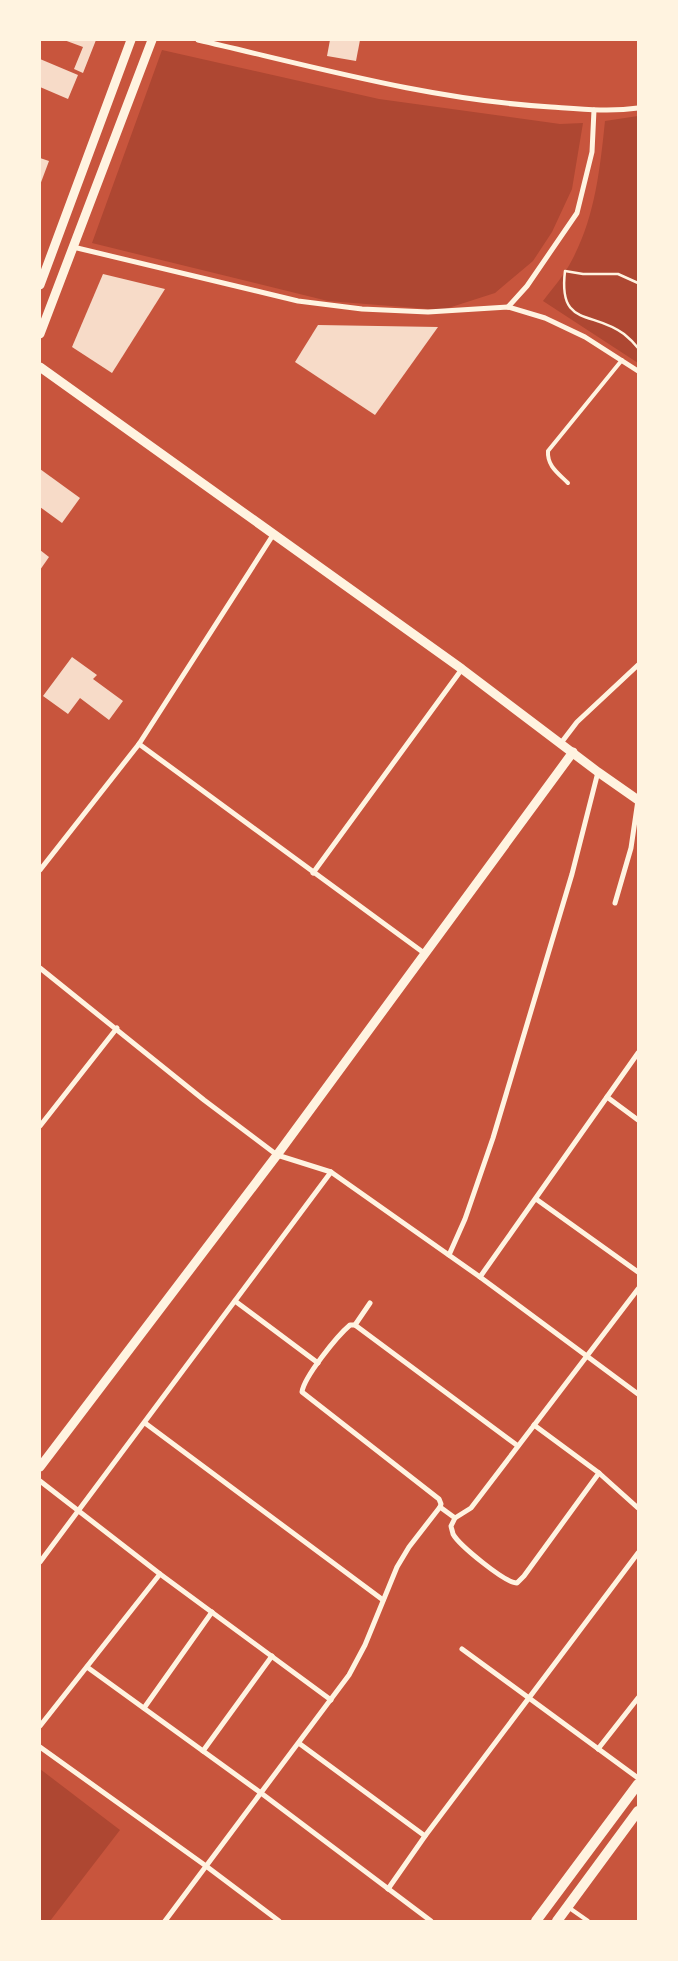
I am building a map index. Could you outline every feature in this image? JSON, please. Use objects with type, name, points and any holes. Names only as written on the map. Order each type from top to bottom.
[{"type":"main road","points":[[536,1921],[638,1784]]},
{"type":"main road","points":[[557,1921],[638,1811]]},
{"type":"street","points":[[40,286],[130,40]]},
{"type":"street","points":[[40,334],[152,40]]},
{"type":"street","points":[[198,40],[358,78],[476,101],[594,110],[638,108]]},
{"type":"street","points":[[508,307],[527,286],[577,214],[592,152],[594,110]]},
{"type":"street","points":[[73,247],[298,301],[362,309],[428,312],[508,307],[545,318],[585,337],[638,371]]},
{"type":"street","points":[[40,367],[462,669],[638,800],[631,848],[615,903]]},
{"type":"street","points":[[40,870],[139,744],[273,534]]},
{"type":"street","points":[[561,743],[577,722],[638,665]]},
{"type":"street","points":[[313,873],[462,669]]},
{"type":"street","points":[[139,744],[424,953]]},
{"type":"street","points":[[40,1467],[277,1155],[573,752]]},
{"type":"street","points":[[449,1255],[465,1219],[493,1138],[572,874],[598,772]]},
{"type":"street","points":[[40,968],[117,1028],[204,1100],[277,1155],[331,1172],[480,1277],[638,1394]]},
{"type":"street","points":[[40,1126],[117,1028]]},
{"type":"street","points":[[480,1277],[638,1053]]},
{"type":"street","points":[[607,1097],[638,1120]]},
{"type":"street","points":[[40,1562],[331,1172]]},
{"type":"street","points":[[536,1199],[638,1272]]},
{"type":"street","points":[[599,1473],[517,1583],[512,1583],[498,1573],[453,1534],[451,1526],[455,1518],[471,1508],[638,1289]]},
{"type":"street","points":[[234,1301],[318,1363]]},
{"type":"street","points":[[355,1325],[370,1303]]},
{"type":"street","points":[[165,1921],[300,1744],[349,1675],[361,1652],[397,1567],[409,1547],[441,1504],[439,1499],[302,1392],[303,1386],[318,1363],[345,1329],[350,1325],[355,1325],[518,1446]]},
{"type":"street","points":[[145,1422],[383,1600]]},
{"type":"street","points":[[534,1425],[599,1473],[638,1508]]},
{"type":"street","points":[[40,1481],[160,1574],[331,1700]]},
{"type":"street","points":[[440,1507],[455,1518]]},
{"type":"street","points":[[388,1890],[425,1836],[530,1699],[638,1553]]},
{"type":"street","points":[[40,1726],[160,1574]]},
{"type":"street","points":[[144,1708],[212,1612]]},
{"type":"street","points":[[462,1649],[638,1778]]},
{"type":"street","points":[[203,1751],[272,1656]]},
{"type":"street","points":[[88,1667],[261,1793],[431,1921]]},
{"type":"street","points":[[598,1749],[638,1698]]},
{"type":"street","points":[[300,1744],[425,1836]]},
{"type":"street","points":[[40,1747],[279,1921]]},
{"type":"lane","points":[[568,483],[547,460],[548,451],[622,360]]},
{"type":"lane","points":[[568,1907],[588,1921]]},
{"type":"path","points":[[638,283],[618,274],[584,274],[564,271],[562,290],[566,304],[580,316],[610,326],[624,334],[638,348]]},
{"type":"shaded area","points":[[162,50],[379,99],[560,124],[583,123],[572,189],[552,232],[533,261],[495,293],[442,310],[328,301],[92,243]]},
{"type":"shaded area","points":[[638,116],[638,363],[543,301],[569,265],[586,227],[595,192],[605,121]]},
{"type":"shaded area","points":[[40,1769],[120,1830],[50,1921],[40,1921]]},
{"type":"building","points":[[64,40],[96,40],[83,73],[74,69],[83,47]]},
{"type":"building","points":[[330,40],[360,40],[356,61],[327,56]]},
{"type":"building","points":[[40,59],[78,75],[68,99],[40,87]]},
{"type":"building","points":[[40,158],[49,161],[40,185]]},
{"type":"building","points":[[103,274],[165,289],[112,373],[72,347]]},
{"type":"building","points":[[318,325],[438,327],[375,415],[295,362]]},
{"type":"building","points":[[40,469],[80,498],[62,523],[40,507]]},
{"type":"building","points":[[40,550],[49,557],[40,570]]},
{"type":"building","points":[[72,657],[97,675],[93,679],[123,701],[109,720],[80,698],[68,714],[43,696]]}]
